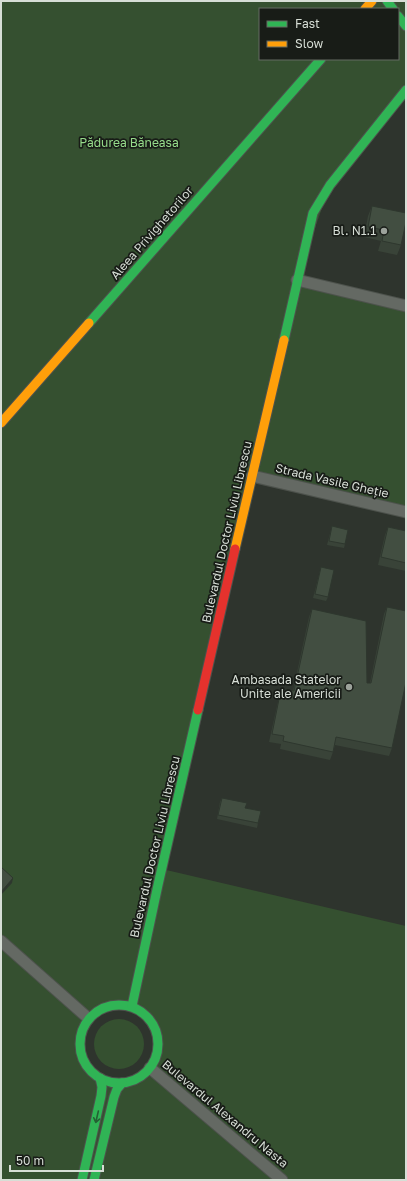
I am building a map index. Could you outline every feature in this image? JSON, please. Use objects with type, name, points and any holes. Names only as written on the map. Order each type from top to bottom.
[{"type":"street","points":[[399,17],[406,26]]},
{"type":"street","name":"Aleea Privighetorilor","points":[[1,423],[320,60]]},
{"type":"street","name":"Bulevardul Doctor Liviu Librescu","points":[[132,1006],[158,885],[313,213],[330,185],[406,90]]},
{"type":"street","points":[[297,280],[406,306]]},
{"type":"street","name":"Strada Vasile Gheție","points":[[252,476],[406,512]]},
{"type":"street","points":[[1,941],[88,1018]]},
{"type":"street","points":[[113,1004],[132,1006],[143,1012],[150,1019],[156,1032],[158,1043],[157,1054],[150,1068],[140,1077],[122,1083],[113,1083],[100,1078],[89,1070],[80,1053],[80,1037],[88,1018],[101,1008],[113,1004]]},
{"type":"street","name":"Bulevardul Alexandru Nasta","points":[[150,1068],[282,1180]]},
{"type":"street","points":[[82,1180],[101,1096],[102,1087],[100,1078]]},
{"type":"street","points":[[94,1180],[114,1097],[117,1089],[122,1083]]},
{"type":"green space","name":"Pădurea Băneasa","points":[[1,1],[406,1],[406,90],[330,185],[297,280],[406,306],[406,512],[252,476],[162,869],[406,926],[406,1180],[1,1180]],"holes":[[[113,1004],[133,1007],[147,1016],[155,1029],[158,1044],[155,1058],[147,1071],[134,1080],[116,1083],[107,1082],[92,1072],[83,1059],[80,1052],[80,1038],[82,1031],[89,1018],[99,1010]]]},
{"type":"green space","points":[[114,1019],[124,1019],[137,1026],[144,1039],[144,1049],[137,1062],[124,1069],[114,1069],[105,1065],[98,1058],[94,1049],[94,1039],[98,1030],[105,1023]]},
{"type":"building","points":[[372,206],[406,213],[406,222],[401,245],[382,241],[384,230],[368,227]]},
{"type":"building","points":[[332,526],[348,530],[345,544],[329,541]]},
{"type":"building","points":[[388,527],[406,531],[406,563],[381,557]]},
{"type":"building","points":[[321,567],[334,570],[328,597],[315,594]]},
{"type":"building","name":"Ambasada Statelor Unite ale Americii","points":[[387,607],[406,611],[406,682],[392,748],[336,737],[333,752],[283,741],[284,736],[272,734],[281,689],[294,691],[312,609],[366,621],[367,683],[371,683]]},
{"type":"building","points":[[222,798],[247,803],[245,808],[261,811],[258,823],[218,815]]},
{"type":"building","points":[[1,867],[13,878],[1,892]]},
{"type":"traffic: fast","points":[[387,1],[392,8]]},
{"type":"traffic: fast","points":[[399,17],[406,26]]},
{"type":"traffic: fast","points":[[89,323],[320,60]]},
{"type":"traffic: fast","points":[[284,340],[313,213],[330,185],[406,90]]},
{"type":"traffic: fast","points":[[132,1006],[198,710]]},
{"type":"traffic: fast","points":[[111,1005],[127,1005],[141,1011],[152,1022],[158,1036],[158,1044],[158,1052],[152,1066],[141,1077],[127,1083],[111,1083],[97,1077],[86,1066],[80,1052],[80,1036],[86,1022],[97,1011],[111,1005]]},
{"type":"traffic: fast","points":[[82,1180],[101,1096],[102,1087],[100,1078]]},
{"type":"traffic: fast","points":[[94,1180],[114,1097],[117,1089],[122,1083]]},
{"type":"traffic: slow","points":[[366,8],[372,1]]},
{"type":"traffic: slow","points":[[1,423],[89,323]]},
{"type":"traffic: slow","points":[[235,549],[284,340]]},
{"type":"traffic: jam","points":[[198,710],[235,549]]},
{"type":"place","name":"Bl. N1.1","points":[[384,231]]},
{"type":"place","name":"Ambasada Statelor Unite ale Americii","points":[[349,687]]}]
